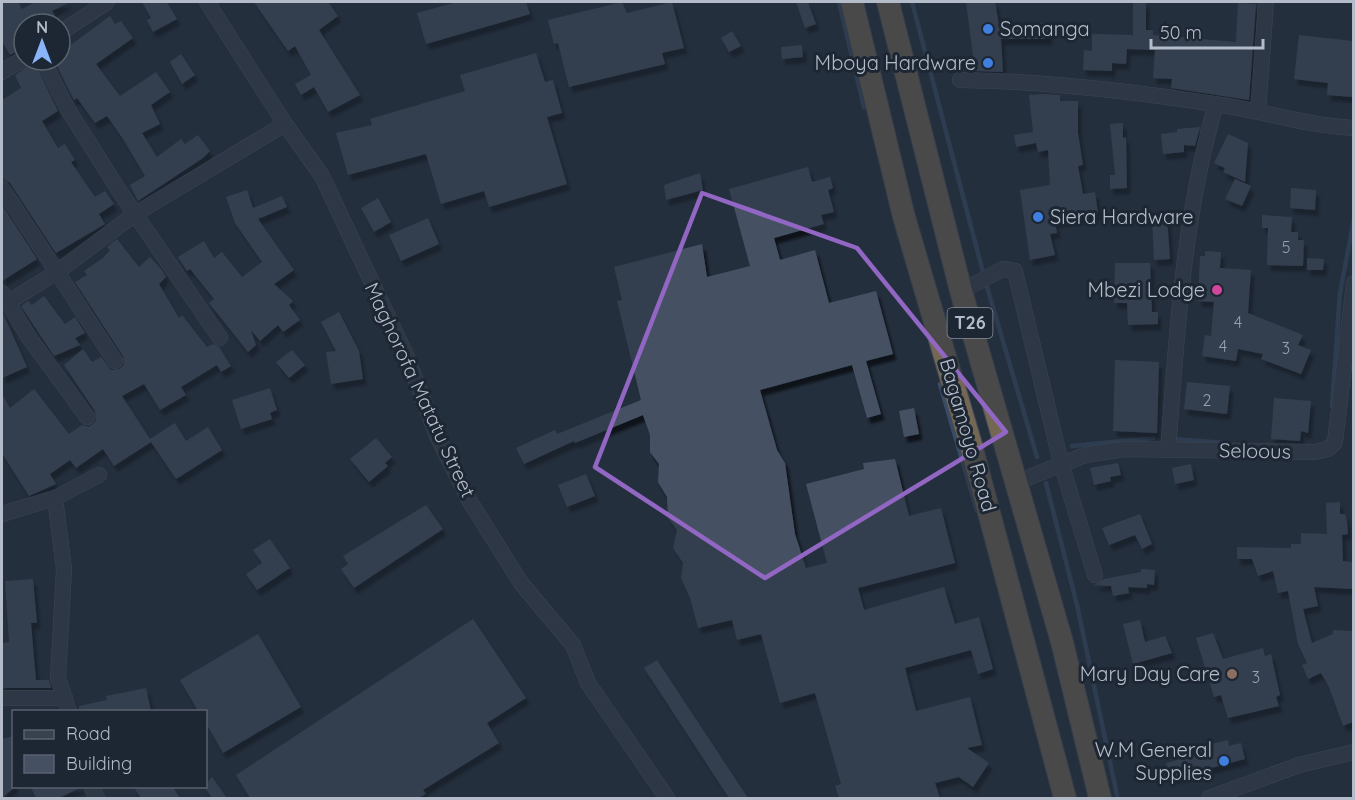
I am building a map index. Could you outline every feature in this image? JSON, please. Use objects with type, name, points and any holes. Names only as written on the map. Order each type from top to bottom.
[{"type":"highway","name":"Bagamoyo Road","points":[[852,2],[904,217],[971,445],[1065,798]]},
{"type":"highway","name":"Bagamoyo Road","points":[[888,2],[961,291],[1062,642],[1100,798]]},
{"type":"street","points":[[72,25],[106,2]]},
{"type":"street","name":"Maghorofa Matatu Street","points":[[207,2],[285,124],[322,176],[406,355],[438,438],[470,500],[521,583],[573,645],[588,683],[667,798]]},
{"type":"street","points":[[1258,112],[1266,2]]},
{"type":"street","points":[[50,72],[67,108],[135,214],[220,338]]},
{"type":"street","points":[[960,80],[1015,81],[1216,104],[1295,121],[1353,128]]},
{"type":"street","points":[[1168,450],[1180,299],[1191,210],[1216,104]]},
{"type":"street","points":[[87,417],[4,298],[57,272],[135,214],[285,124]]},
{"type":"street","points":[[2,188],[115,361]]},
{"type":"street","points":[[961,291],[1003,269],[1015,271],[1061,463],[1095,575]]},
{"type":"street","name":"Seloous","points":[[1017,482],[1085,455],[1124,449],[1315,452],[1328,449],[1335,442],[1349,365],[1353,283]]},
{"type":"street","points":[[2,514],[56,498],[99,475]]},
{"type":"street","points":[[2,698],[67,705],[58,678],[64,569],[56,498]]},
{"type":"street","points":[[1209,798],[1299,765],[1353,752]]},
{"type":"highlighted area","points":[[702,193],[857,248],[1006,432],[765,578],[595,467]]},
{"type":"building","points":[[2,2],[18,2],[22,9],[35,2],[70,2],[53,12],[12,12],[12,54],[10,55],[2,41]]},
{"type":"building","points":[[142,2],[167,2],[177,19],[153,32],[147,20],[151,18]]},
{"type":"building","points":[[254,2],[328,2],[338,16],[319,30],[360,95],[328,112],[314,87],[301,95],[295,84],[311,75],[295,46],[288,51]]},
{"type":"building","points":[[457,2],[526,2],[530,14],[426,44],[417,13]]},
{"type":"building","points":[[622,2],[627,13],[672,2],[684,48],[662,53],[665,64],[569,87],[558,43],[554,44],[548,20]]},
{"type":"building","points":[[796,2],[808,2],[816,24],[805,28]]},
{"type":"building","points":[[966,2],[995,2],[999,25],[1048,23],[1049,39],[1001,39],[1003,72],[975,71]]},
{"type":"building","points":[[1133,2],[1146,2],[1146,30],[1153,30],[1153,35],[1236,42],[1238,3],[1256,4],[1249,100],[1171,88],[1172,79],[1153,78],[1155,50],[1127,49],[1126,64],[1112,63],[1112,71],[1083,70],[1084,50],[1092,51],[1092,34],[1133,35]]},
{"type":"building","points":[[110,16],[115,24],[121,21],[133,38],[96,64],[120,96],[156,72],[170,92],[151,105],[160,124],[142,133],[157,157],[181,139],[185,144],[198,135],[210,151],[138,201],[130,185],[145,176],[123,139],[107,116],[95,123],[77,98],[74,100],[60,72],[72,72],[72,44]]},
{"type":"building","points":[[732,31],[741,46],[729,52],[721,38]]},
{"type":"building","points":[[1299,35],[1353,41],[1353,97],[1327,95],[1328,83],[1294,79]]},
{"type":"building","points":[[802,45],[803,57],[782,59],[781,47]]},
{"type":"building","points":[[536,53],[545,82],[553,80],[562,113],[547,117],[567,184],[489,207],[484,191],[441,204],[426,154],[348,175],[336,133],[372,125],[370,119],[465,91],[460,75]]},
{"type":"building","points":[[181,54],[195,75],[182,84],[170,62]]},
{"type":"building","points":[[19,72],[39,72],[58,111],[42,121],[58,148],[65,144],[75,160],[71,162],[95,197],[105,191],[114,204],[99,214],[105,224],[56,253],[10,183],[2,178],[2,100],[21,88],[15,75]]},
{"type":"building","points":[[1029,95],[1060,95],[1060,101],[1078,101],[1078,133],[1083,165],[1078,166],[1083,194],[1095,192],[1098,214],[1055,222],[1057,233],[1050,234],[1055,255],[1030,260],[1020,190],[1050,185],[1048,150],[1038,152],[1036,143],[1016,147],[1014,135],[1033,132]]},
{"type":"building","points":[[1123,123],[1123,138],[1126,137],[1127,188],[1110,189],[1110,175],[1115,175],[1110,124]]},
{"type":"building","points":[[1200,127],[1195,146],[1184,145],[1184,152],[1163,154],[1161,134],[1177,132],[1177,129]]},
{"type":"building","points":[[1228,134],[1248,143],[1245,182],[1223,172],[1225,168],[1214,163]]},
{"type":"building","points":[[808,167],[812,182],[830,177],[833,188],[828,190],[834,212],[821,215],[824,224],[774,238],[780,260],[815,250],[829,303],[876,291],[893,354],[866,361],[881,414],[867,418],[852,365],[760,390],[777,450],[785,463],[795,534],[806,568],[827,563],[806,484],[864,469],[863,463],[895,459],[909,516],[941,508],[955,563],[858,588],[864,610],[944,587],[955,624],[979,617],[993,669],[978,674],[971,650],[905,668],[916,711],[970,697],[982,745],[967,748],[989,763],[973,787],[959,777],[935,783],[940,798],[839,798],[835,786],[841,784],[815,693],[780,703],[761,634],[737,640],[732,620],[698,628],[690,598],[681,578],[683,563],[673,548],[677,530],[668,518],[667,497],[658,482],[659,464],[650,452],[650,435],[643,415],[575,443],[574,441],[524,464],[516,448],[555,430],[557,434],[641,400],[617,301],[622,300],[614,267],[702,244],[707,277],[750,266],[729,189]]},
{"type":"building","points":[[700,173],[703,190],[666,200],[664,185]]},
{"type":"building","points":[[1235,179],[1251,186],[1242,206],[1225,199]]},
{"type":"building","points":[[1291,188],[1316,190],[1315,210],[1290,208]]},
{"type":"building","points":[[247,190],[253,208],[282,196],[287,207],[258,219],[294,270],[274,284],[293,301],[289,305],[300,320],[283,332],[278,325],[260,341],[251,330],[256,345],[248,352],[209,303],[214,299],[190,269],[187,271],[178,257],[204,241],[214,258],[222,252],[242,277],[262,262],[235,223],[226,197]]},
{"type":"building","points":[[378,198],[391,222],[374,232],[361,208]]},
{"type":"building","points":[[2,205],[37,259],[2,281]]},
{"type":"building","points":[[1262,215],[1292,217],[1291,232],[1298,232],[1298,240],[1304,240],[1303,266],[1267,265],[1268,228],[1262,228]]},
{"type":"building","points":[[1167,216],[1170,259],[1154,260],[1152,217]]},
{"type":"building","points":[[428,218],[439,244],[401,261],[389,235]]},
{"type":"building","points":[[117,239],[139,267],[150,257],[162,270],[166,277],[159,284],[179,318],[182,315],[207,347],[213,344],[219,347],[231,366],[221,372],[217,365],[181,387],[186,395],[160,410],[144,384],[122,396],[150,439],[175,423],[186,441],[208,427],[222,450],[176,479],[151,442],[114,466],[103,449],[76,468],[70,460],[50,474],[56,484],[29,496],[2,453],[2,394],[10,408],[34,389],[69,434],[82,425],[89,427],[96,421],[95,411],[64,365],[83,349],[92,362],[101,357],[111,370],[120,369],[124,365],[123,356],[75,282],[87,275],[84,271],[103,258],[110,250],[107,247]]},
{"type":"building","points":[[1205,251],[1221,252],[1220,268],[1251,270],[1248,313],[1303,335],[1298,345],[1311,350],[1301,374],[1261,359],[1263,354],[1238,349],[1236,361],[1202,356],[1205,335],[1211,336],[1214,302],[1198,301],[1200,256],[1205,256]]},
{"type":"building","points":[[1307,258],[1324,259],[1323,270],[1307,270]]},
{"type":"building","points":[[1115,263],[1150,263],[1152,312],[1158,312],[1158,324],[1128,325],[1127,303],[1114,303]]},
{"type":"building","points":[[44,296],[65,324],[75,317],[85,333],[75,338],[80,345],[54,356],[21,306],[28,301],[32,305]]},
{"type":"building","points":[[2,311],[27,367],[2,378]]},
{"type":"building","points":[[339,312],[359,351],[363,379],[331,384],[326,352],[336,351],[321,322]]},
{"type":"building","points":[[292,350],[305,365],[289,378],[276,362]]},
{"type":"building","points":[[1115,360],[1159,362],[1157,433],[1113,431]]},
{"type":"building","points":[[1187,382],[1230,386],[1227,414],[1184,409]]},
{"type":"building","points":[[270,388],[277,410],[270,413],[272,419],[241,429],[232,400]]},
{"type":"building","points":[[1274,398],[1311,401],[1308,433],[1301,431],[1300,441],[1271,439]]},
{"type":"building","points":[[914,408],[919,434],[904,437],[899,411]]},
{"type":"building","points":[[376,438],[392,457],[385,463],[388,466],[369,482],[350,459]]},
{"type":"building","points":[[1118,463],[1121,475],[1110,477],[1111,481],[1094,485],[1090,468]]},
{"type":"building","points":[[1191,464],[1194,480],[1175,484],[1172,468]]},
{"type":"building","points":[[586,474],[595,496],[567,507],[558,485]]},
{"type":"building","points":[[1340,502],[1340,514],[1345,514],[1348,534],[1342,535],[1343,561],[1353,562],[1353,589],[1314,587],[1318,606],[1303,609],[1312,643],[1333,634],[1333,630],[1353,631],[1353,722],[1343,726],[1329,687],[1321,673],[1308,679],[1302,665],[1307,663],[1298,644],[1288,591],[1278,593],[1273,571],[1258,576],[1252,559],[1237,559],[1237,547],[1291,548],[1291,544],[1301,544],[1301,533],[1327,534],[1326,503]]},
{"type":"building","points":[[426,505],[443,529],[354,588],[341,569],[348,564],[343,556]]},
{"type":"building","points":[[1140,514],[1152,544],[1142,549],[1135,535],[1109,545],[1102,528]]},
{"type":"building","points":[[270,539],[290,568],[257,590],[246,574],[262,563],[253,550]]},
{"type":"building","points":[[1141,569],[1155,570],[1154,585],[1147,584],[1147,588],[1128,587],[1129,593],[1113,596],[1111,586],[1094,585],[1104,579],[1141,572]]},
{"type":"building","points":[[33,579],[37,623],[31,623],[36,680],[49,680],[51,688],[2,688],[2,643],[9,642],[5,581]]},
{"type":"building","points":[[473,619],[526,698],[487,723],[499,743],[423,790],[426,794],[418,798],[250,798],[236,775]]},
{"type":"building","points":[[1140,620],[1145,642],[1165,636],[1172,653],[1133,664],[1123,624]]},
{"type":"building","points":[[1213,633],[1223,659],[1263,648],[1265,656],[1271,654],[1280,695],[1276,697],[1279,706],[1228,718],[1221,695],[1214,697],[1196,638]]},
{"type":"building","points":[[258,634],[301,707],[223,753],[207,725],[207,710],[197,710],[180,680]]},
{"type":"building","points":[[657,660],[748,798],[729,798],[644,668]]},
{"type":"building","points":[[146,688],[151,710],[79,710],[79,706],[107,700],[106,696]]},
{"type":"building","points":[[12,736],[12,788],[14,788],[2,798],[2,739]]},
{"type":"building","points":[[1228,740],[1229,746],[1241,743],[1245,759],[1170,779],[1166,763],[1201,753],[1199,747]]},
{"type":"building","points":[[212,777],[227,798],[212,798],[205,788]]},
{"type":"building","points":[[31,788],[80,788],[59,798],[36,798]]},
{"type":"building","points":[[134,788],[173,788],[180,798],[141,798]]},
{"type":"waterway","points":[[839,2],[864,107]]},
{"type":"waterway","points":[[912,2],[985,280],[1037,457]]},
{"type":"waterway","points":[[1332,406],[1340,293],[1354,219]]},
{"type":"waterway","points":[[940,384],[977,511]]},
{"type":"waterway","points":[[1072,446],[1153,438]]},
{"type":"waterway","points":[[1172,439],[1226,443]]},
{"type":"waterway","points":[[1046,483],[1077,605],[1117,795]]},
{"type":"place","name":"Somanga","points":[[988,29]]},
{"type":"place","name":"Mboya Hardware","points":[[988,63]]},
{"type":"place","name":"Siera Hardware","points":[[1038,217]]},
{"type":"place","name":"Mbezi Lodge","points":[[1217,290]]},
{"type":"place","name":"Mary Day Care","points":[[1232,674]]},
{"type":"place","name":"W.M General Supplies","points":[[1224,761]]}]
